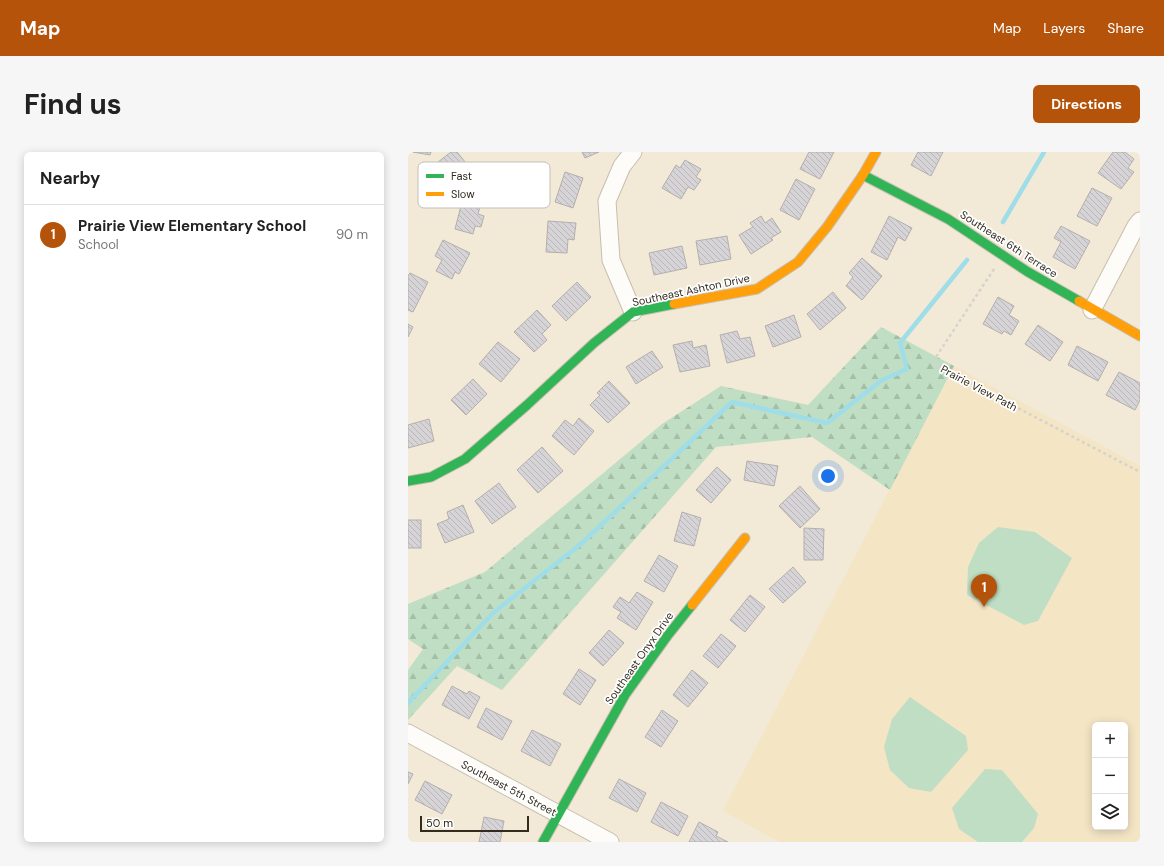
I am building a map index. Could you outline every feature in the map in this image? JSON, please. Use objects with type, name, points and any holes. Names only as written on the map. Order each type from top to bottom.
[{"type":"street","points":[[633,152],[622,166],[607,201],[611,260],[633,312]]},
{"type":"street","name":"Southeast Ashton Drive","points":[[408,481],[431,477],[464,459],[594,343],[633,312],[756,288],[798,262],[827,227],[863,175],[876,152]]},
{"type":"street","name":"Southeast 6th Terrace","points":[[863,175],[948,219],[1028,272],[1092,310],[1140,336]]},
{"type":"street","points":[[1092,310],[1140,221]]},
{"type":"street","name":"Southeast Onyx Drive","points":[[543,842],[625,695],[668,635],[745,538]]},
{"type":"street","name":"Southeast 5th Street","points":[[408,733],[610,842]]},
{"type":"path","name":"Prairie View Path","points":[[1003,256],[932,363],[1140,472]]},
{"type":"shaded area","points":[[954,366],[1140,466],[1140,842],[780,842],[723,811]]},
{"type":"green space","points":[[881,327],[954,366],[890,490],[812,437],[716,447],[502,690],[457,666],[408,720],[408,670],[423,649],[408,639],[408,604],[485,572],[662,424],[721,386],[808,405]]},
{"type":"green space","points":[[998,527],[1035,532],[1072,558],[1038,621],[1024,625],[967,595],[968,567],[979,543]]},
{"type":"green space","points":[[910,697],[966,736],[968,750],[931,792],[909,788],[890,770],[884,747],[892,719]]},
{"type":"green space","points":[[985,769],[1002,770],[1038,814],[1034,828],[1022,842],[978,842],[959,829],[952,808]]},
{"type":"building","points":[[413,152],[431,152],[430,155]]},
{"type":"building","points":[[451,152],[457,152],[465,162],[438,162]]},
{"type":"building","points":[[582,152],[599,152],[585,158]]},
{"type":"building","points":[[809,152],[834,152],[820,179],[800,169]]},
{"type":"building","points":[[918,152],[943,152],[931,176],[911,165]]},
{"type":"building","points":[[1113,152],[1125,152],[1134,159],[1128,168],[1134,172],[1121,189],[1098,173]]},
{"type":"building","points":[[685,160],[701,169],[696,177],[701,180],[694,190],[688,187],[681,199],[662,188],[676,165],[680,168]]},
{"type":"building","points":[[565,172],[583,178],[573,208],[555,202]]},
{"type":"building","points":[[796,179],[815,189],[799,220],[780,210]]},
{"type":"building","points":[[1092,188],[1112,198],[1097,226],[1077,216]]},
{"type":"building","points":[[460,208],[480,208],[478,214],[484,216],[481,227],[475,226],[473,234],[455,229]]},
{"type":"building","points":[[761,216],[765,223],[772,218],[781,232],[771,238],[773,240],[751,254],[739,235],[753,227],[750,223]]},
{"type":"building","points":[[889,216],[912,228],[905,241],[898,237],[887,260],[871,252]]},
{"type":"building","points":[[548,221],[576,223],[574,240],[568,239],[567,253],[546,252]]},
{"type":"building","points":[[1061,226],[1090,241],[1075,269],[1053,257],[1061,242],[1054,238]]},
{"type":"building","points":[[727,236],[731,259],[700,265],[696,241]]},
{"type":"building","points":[[443,240],[470,253],[459,274],[455,272],[452,279],[436,271],[442,260],[435,256]]},
{"type":"building","points":[[682,246],[687,268],[654,275],[649,253]]},
{"type":"building","points":[[862,258],[882,276],[862,300],[846,286],[853,277],[849,273]]},
{"type":"building","points":[[410,273],[428,282],[413,312],[408,310],[408,276]]},
{"type":"building","points":[[577,282],[591,297],[566,321],[552,306]]},
{"type":"building","points":[[833,292],[846,308],[820,330],[807,314]]},
{"type":"building","points":[[998,297],[1014,306],[1009,315],[1019,321],[1011,335],[1004,331],[1002,334],[983,324]]},
{"type":"building","points":[[537,310],[551,325],[542,334],[547,340],[534,352],[514,332]]},
{"type":"building","points":[[794,315],[801,337],[773,347],[765,326]]},
{"type":"building","points":[[408,324],[413,327],[408,337]]},
{"type":"building","points":[[1038,325],[1063,342],[1050,361],[1025,344]]},
{"type":"building","points":[[737,331],[740,339],[750,337],[755,356],[727,363],[720,335]]},
{"type":"building","points":[[692,341],[693,348],[706,345],[710,366],[680,372],[673,345]]},
{"type":"building","points":[[498,342],[520,359],[501,382],[479,364]]},
{"type":"building","points":[[1077,346],[1108,362],[1098,381],[1068,365]]},
{"type":"building","points":[[652,351],[663,367],[636,384],[626,367]]},
{"type":"building","points":[[1119,372],[1140,383],[1140,400],[1135,410],[1106,395]]},
{"type":"building","points":[[473,379],[487,394],[466,415],[451,400]]},
{"type":"building","points":[[609,381],[630,403],[608,423],[590,405],[600,395],[597,393]]},
{"type":"building","points":[[579,418],[594,431],[574,455],[552,436],[565,420],[573,426]]},
{"type":"building","points":[[429,419],[434,441],[408,448],[408,425]]},
{"type":"building","points":[[542,447],[563,471],[538,493],[517,470]]},
{"type":"building","points":[[747,461],[778,466],[774,486],[744,480]]},
{"type":"building","points":[[717,467],[731,480],[711,503],[696,490]]},
{"type":"building","points":[[499,483],[516,507],[492,524],[475,501]]},
{"type":"building","points":[[800,486],[820,509],[800,528],[779,506]]},
{"type":"building","points":[[463,505],[474,532],[445,543],[437,524],[449,519],[447,512]]},
{"type":"building","points":[[682,512],[701,518],[694,546],[674,541]]},
{"type":"building","points":[[408,520],[421,520],[421,548],[408,548]]},
{"type":"building","points":[[804,528],[824,529],[823,560],[804,560]]},
{"type":"building","points":[[659,555],[678,566],[664,592],[644,581]]},
{"type":"building","points":[[793,567],[806,582],[783,603],[769,589]]},
{"type":"building","points":[[637,592],[653,602],[636,630],[617,618],[621,612],[613,607],[620,597],[629,603]]},
{"type":"building","points":[[750,595],[765,607],[745,632],[730,620]]},
{"type":"building","points":[[609,630],[624,643],[603,666],[589,653]]},
{"type":"building","points":[[721,634],[736,646],[718,668],[703,656]]},
{"type":"building","points":[[579,669],[596,680],[580,705],[563,694]]},
{"type":"building","points":[[692,670],[708,683],[688,707],[673,695]]},
{"type":"building","points":[[452,686],[467,694],[469,691],[480,697],[469,719],[442,705]]},
{"type":"building","points":[[486,708],[512,721],[502,740],[477,727]]},
{"type":"building","points":[[662,710],[678,721],[661,747],[645,737]]},
{"type":"building","points":[[532,730],[561,744],[550,766],[521,751]]},
{"type":"building","points":[[408,772],[413,774],[408,784]]},
{"type":"building","points":[[619,779],[646,793],[637,812],[609,798]]},
{"type":"building","points":[[425,781],[452,795],[442,814],[415,800]]},
{"type":"building","points":[[661,802],[688,816],[678,836],[651,822]]},
{"type":"building","points":[[484,817],[504,821],[500,842],[479,842]]},
{"type":"building","points":[[699,822],[718,832],[716,836],[728,842],[689,842]]},
{"type":"waterway","points":[[1003,222],[1044,152]]},
{"type":"waterway","points":[[408,703],[493,613],[581,544],[732,402],[827,423],[882,380],[907,369],[900,343],[967,260]]},
{"type":"traffic: fast","points":[[863,175],[948,219],[1028,272],[1079,301]]},
{"type":"traffic: fast","points":[[408,481],[431,477],[465,459],[527,405],[594,343],[633,312],[674,304]]},
{"type":"traffic: fast","points":[[543,842],[625,695],[668,635],[692,605]]},
{"type":"traffic: slow","points":[[674,304],[757,289],[798,262],[827,227],[863,175],[876,152]]},
{"type":"traffic: slow","points":[[1079,301],[1140,336]]},
{"type":"traffic: slow","points":[[692,605],[745,538]]},
{"type":"place","name":"Prairie View Elementary School","points":[[984,607]]}]
